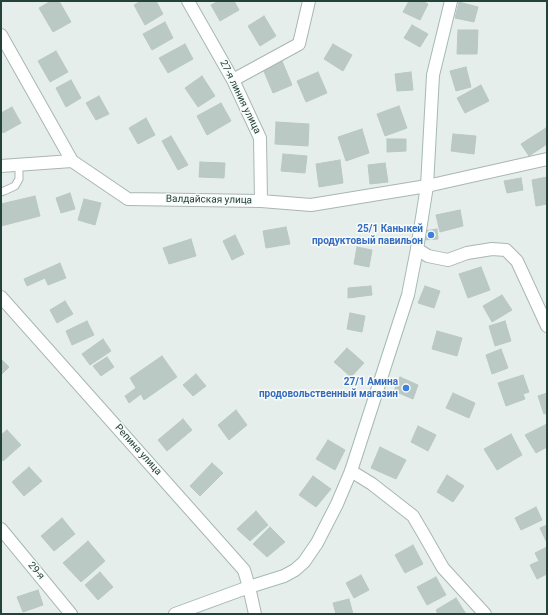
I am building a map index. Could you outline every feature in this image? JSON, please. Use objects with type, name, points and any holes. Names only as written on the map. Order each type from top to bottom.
[{"type":"street","name":"27-я линия улица","points":[[188,1],[233,80],[260,138],[261,201]]},
{"type":"street","points":[[233,80],[299,44],[309,1]]},
{"type":"street","points":[[175,614],[284,576],[295,570],[304,562],[337,504],[351,471],[408,294],[427,186],[433,76],[451,1]]},
{"type":"street","points":[[1,35],[72,161],[1,166]]},
{"type":"street","name":"Валдайская улица","points":[[72,161],[128,199],[261,201],[311,205],[427,186],[547,160]]},
{"type":"street","points":[[417,249],[428,256],[448,260],[467,253],[492,249],[506,250],[517,261],[547,326]]},
{"type":"street","name":"Репина улица","points":[[1,297],[244,570],[255,614]]},
{"type":"street","points":[[351,471],[372,484],[412,516],[443,568],[485,614]]},
{"type":"street","name":"29-я","points":[[1,529],[71,614]]},
{"type":"lane","points":[[1,192],[15,186],[19,179],[18,164]]},
{"type":"building","points":[[51,1],[59,1],[71,22],[53,32],[39,8]]},
{"type":"building","points":[[141,1],[156,1],[163,14],[145,25],[134,5]]},
{"type":"building","points":[[219,1],[234,1],[239,10],[220,21],[211,5]]},
{"type":"building","points":[[409,1],[422,1],[428,4],[420,20],[403,12]]},
{"type":"building","points":[[459,2],[478,7],[474,22],[455,18]]},
{"type":"building","points":[[264,16],[276,36],[260,46],[248,26]]},
{"type":"building","points":[[165,22],[173,38],[152,50],[143,34]]},
{"type":"building","points":[[412,25],[428,34],[420,47],[404,38]]},
{"type":"building","points":[[458,30],[478,30],[477,54],[457,54]]},
{"type":"building","points":[[185,44],[193,59],[168,73],[159,58]]},
{"type":"building","points":[[333,44],[352,55],[343,71],[324,59]]},
{"type":"building","points":[[56,51],[68,72],[50,82],[38,61]]},
{"type":"building","points":[[282,61],[292,85],[273,93],[263,69]]},
{"type":"building","points":[[466,67],[471,87],[456,91],[450,71]]},
{"type":"building","points":[[318,72],[327,93],[306,102],[297,81]]},
{"type":"building","points":[[411,72],[413,90],[397,91],[395,74]]},
{"type":"building","points":[[202,76],[215,96],[198,107],[185,88]]},
{"type":"building","points":[[71,80],[81,98],[66,107],[56,88]]},
{"type":"building","points":[[481,85],[489,101],[465,113],[457,98]]},
{"type":"building","points":[[99,96],[109,114],[96,120],[86,103]]},
{"type":"building","points":[[221,103],[231,121],[207,135],[197,116]]},
{"type":"building","points":[[399,106],[407,128],[385,136],[377,114]]},
{"type":"building","points":[[12,107],[21,123],[3,133],[1,129],[1,113]]},
{"type":"building","points":[[146,118],[155,135],[138,144],[129,128]]},
{"type":"building","points":[[276,122],[309,124],[308,146],[275,144]]},
{"type":"building","points":[[546,128],[547,144],[529,156],[521,144]]},
{"type":"building","points":[[362,129],[369,153],[346,161],[338,137]]},
{"type":"building","points":[[453,134],[476,136],[474,154],[451,151]]},
{"type":"building","points":[[171,136],[188,165],[178,170],[162,141]]},
{"type":"building","points":[[387,139],[406,139],[406,151],[387,152]]},
{"type":"building","points":[[283,154],[307,156],[305,173],[281,171]]},
{"type":"building","points":[[340,160],[343,183],[319,187],[316,164]]},
{"type":"building","points":[[200,162],[225,163],[224,178],[199,177]]},
{"type":"building","points":[[385,163],[388,182],[370,184],[368,165]]},
{"type":"building","points":[[547,177],[547,204],[536,206],[532,180]]},
{"type":"building","points":[[521,178],[523,190],[507,193],[504,181]]},
{"type":"building","points":[[70,193],[75,209],[61,213],[56,198]]},
{"type":"building","points":[[35,196],[40,216],[1,226],[1,204]]},
{"type":"building","points":[[84,199],[101,203],[95,225],[78,220]]},
{"type":"building","points":[[460,210],[463,226],[440,232],[436,215]]},
{"type":"building","points":[[286,227],[290,244],[266,248],[263,231]]},
{"type":"building","name":"25/1 Каныкей продуктовый павильон","points":[[437,229],[438,239],[424,240],[424,231]]},
{"type":"building","points":[[235,235],[244,254],[232,260],[223,241]]},
{"type":"building","points":[[191,239],[196,256],[169,264],[163,248]]},
{"type":"building","points":[[357,247],[372,250],[369,267],[354,264]]},
{"type":"building","points":[[60,263],[66,278],[48,285],[45,278],[27,286],[24,279]]},
{"type":"building","points":[[481,267],[490,290],[468,298],[459,274]]},
{"type":"building","points":[[371,286],[372,295],[348,298],[348,288]]},
{"type":"building","points":[[425,286],[440,291],[434,308],[418,303]]},
{"type":"building","points":[[502,295],[512,310],[492,322],[483,306]]},
{"type":"building","points":[[65,301],[73,314],[57,323],[50,310]]},
{"type":"building","points":[[350,313],[365,316],[362,332],[347,329]]},
{"type":"building","points":[[87,321],[94,335],[72,345],[66,331]]},
{"type":"building","points":[[505,321],[511,341],[495,346],[489,326]]},
{"type":"building","points":[[437,331],[462,338],[457,356],[432,349]]},
{"type":"building","points":[[103,339],[111,351],[90,365],[82,354]]},
{"type":"building","points":[[347,348],[364,363],[351,377],[334,362]]},
{"type":"building","points":[[501,349],[508,368],[492,374],[486,355]]},
{"type":"building","points":[[162,356],[177,377],[144,400],[141,394],[129,403],[125,396],[136,388],[130,378]]},
{"type":"building","points":[[107,357],[114,367],[101,376],[93,366]]},
{"type":"building","points":[[1,359],[9,367],[1,375]]},
{"type":"building","points":[[196,374],[206,386],[193,396],[183,385]]},
{"type":"building","points":[[523,375],[529,392],[523,394],[525,399],[506,406],[498,383]]},
{"type":"building","name":"27/1 Амина продовольственный магазин","points":[[400,377],[418,385],[413,399],[394,391]]},
{"type":"building","points":[[453,393],[475,403],[469,418],[446,408]]},
{"type":"building","points":[[547,393],[547,413],[544,414],[538,396]]},
{"type":"building","points":[[236,410],[247,425],[229,440],[218,425]]},
{"type":"building","points":[[183,419],[192,430],[167,451],[158,440]]},
{"type":"building","points":[[547,424],[547,447],[536,453],[525,435]]},
{"type":"building","points":[[418,426],[436,435],[428,451],[411,442]]},
{"type":"building","points":[[7,430],[21,445],[3,461],[1,458],[1,435]]},
{"type":"building","points":[[511,434],[522,455],[497,470],[484,449]]},
{"type":"building","points":[[328,440],[345,450],[335,470],[316,459]]},
{"type":"building","points":[[380,447],[406,460],[396,479],[371,468]]},
{"type":"building","points":[[212,463],[223,473],[200,496],[190,486]]},
{"type":"building","points":[[29,467],[42,481],[24,496],[12,482]]},
{"type":"building","points":[[447,475],[464,486],[453,502],[437,492]]},
{"type":"building","points":[[313,476],[331,489],[316,507],[299,495]]},
{"type":"building","points":[[536,507],[542,520],[521,530],[515,518]]},
{"type":"building","points":[[256,511],[268,525],[250,541],[237,529]]},
{"type":"building","points":[[62,518],[75,534],[54,551],[41,536]]},
{"type":"building","points":[[547,525],[547,543],[540,528]]},
{"type":"building","points":[[270,527],[285,542],[267,557],[253,544]]},
{"type":"building","points":[[88,541],[105,561],[81,582],[63,563]]},
{"type":"building","points":[[413,545],[423,564],[405,573],[395,555]]},
{"type":"building","points":[[547,547],[547,574],[537,579],[530,565],[539,561],[535,553]]},
{"type":"building","points":[[100,572],[113,587],[98,600],[85,585]]},
{"type":"building","points":[[361,575],[369,590],[354,598],[346,583]]},
{"type":"building","points":[[436,577],[446,595],[427,605],[417,587]]},
{"type":"building","points":[[38,590],[43,605],[23,612],[17,597]]},
{"type":"building","points":[[456,598],[466,614],[438,614],[436,610]]},
{"type":"building","points":[[349,599],[353,614],[336,614],[333,603]]},
{"type":"place","name":"25/1 Каныкей продуктовый павильон","points":[[431,235]]},
{"type":"place","name":"27/1 Амина продовольственный магазин","points":[[406,388]]}]
